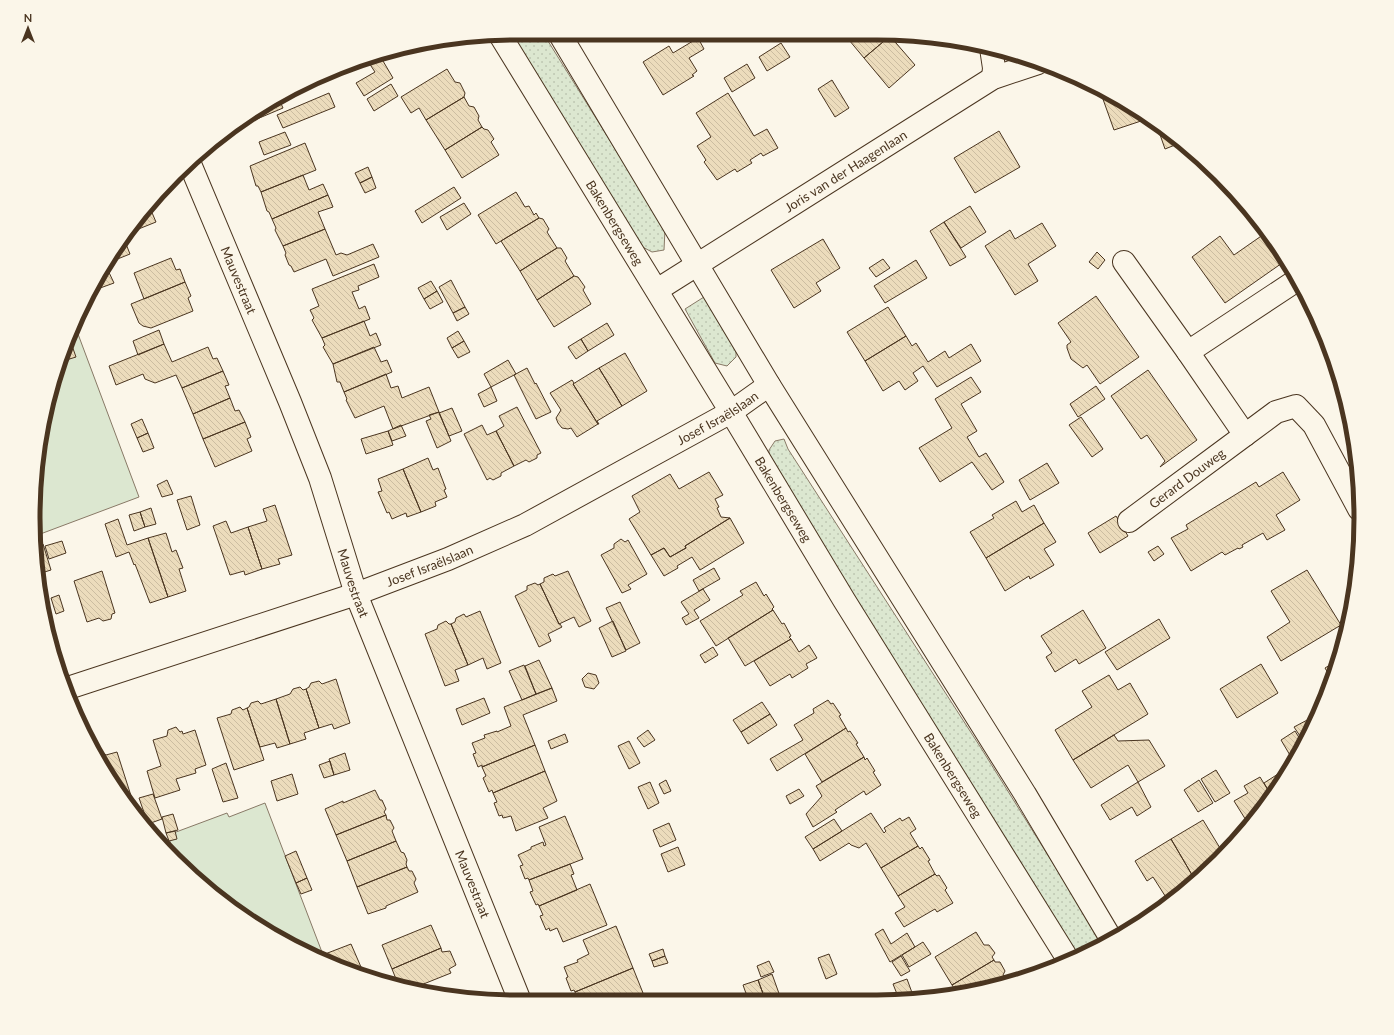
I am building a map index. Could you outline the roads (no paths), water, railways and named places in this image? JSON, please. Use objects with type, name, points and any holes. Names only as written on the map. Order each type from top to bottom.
[{"type":"street","name":"Bakenbergseweg","points":[[503,40],[657,290],[844,600],[1066,956]]},
{"type":"street","points":[[563,40],[769,385],[1025,794],[1109,935]]},
{"type":"street","points":[[992,54],[994,68],[993,78]]},
{"type":"street","name":"Joris van der Haagenlaan","points":[[657,290],[993,78],[1031,65]]},
{"type":"street","name":"Mauvestraat","points":[[192,169],[290,402],[317,471],[356,594],[518,995]]},
{"type":"street","points":[[1124,262],[1245,435]]},
{"type":"street","points":[[1188,352],[1292,283]]},
{"type":"street","name":"Josef Israëlslaan","points":[[71,687],[356,594],[448,559],[525,525],[731,412],[769,385]]},
{"type":"street","name":"Gerard Douweg","points":[[1129,522],[1276,412],[1296,406],[1314,425],[1353,499]]}]
